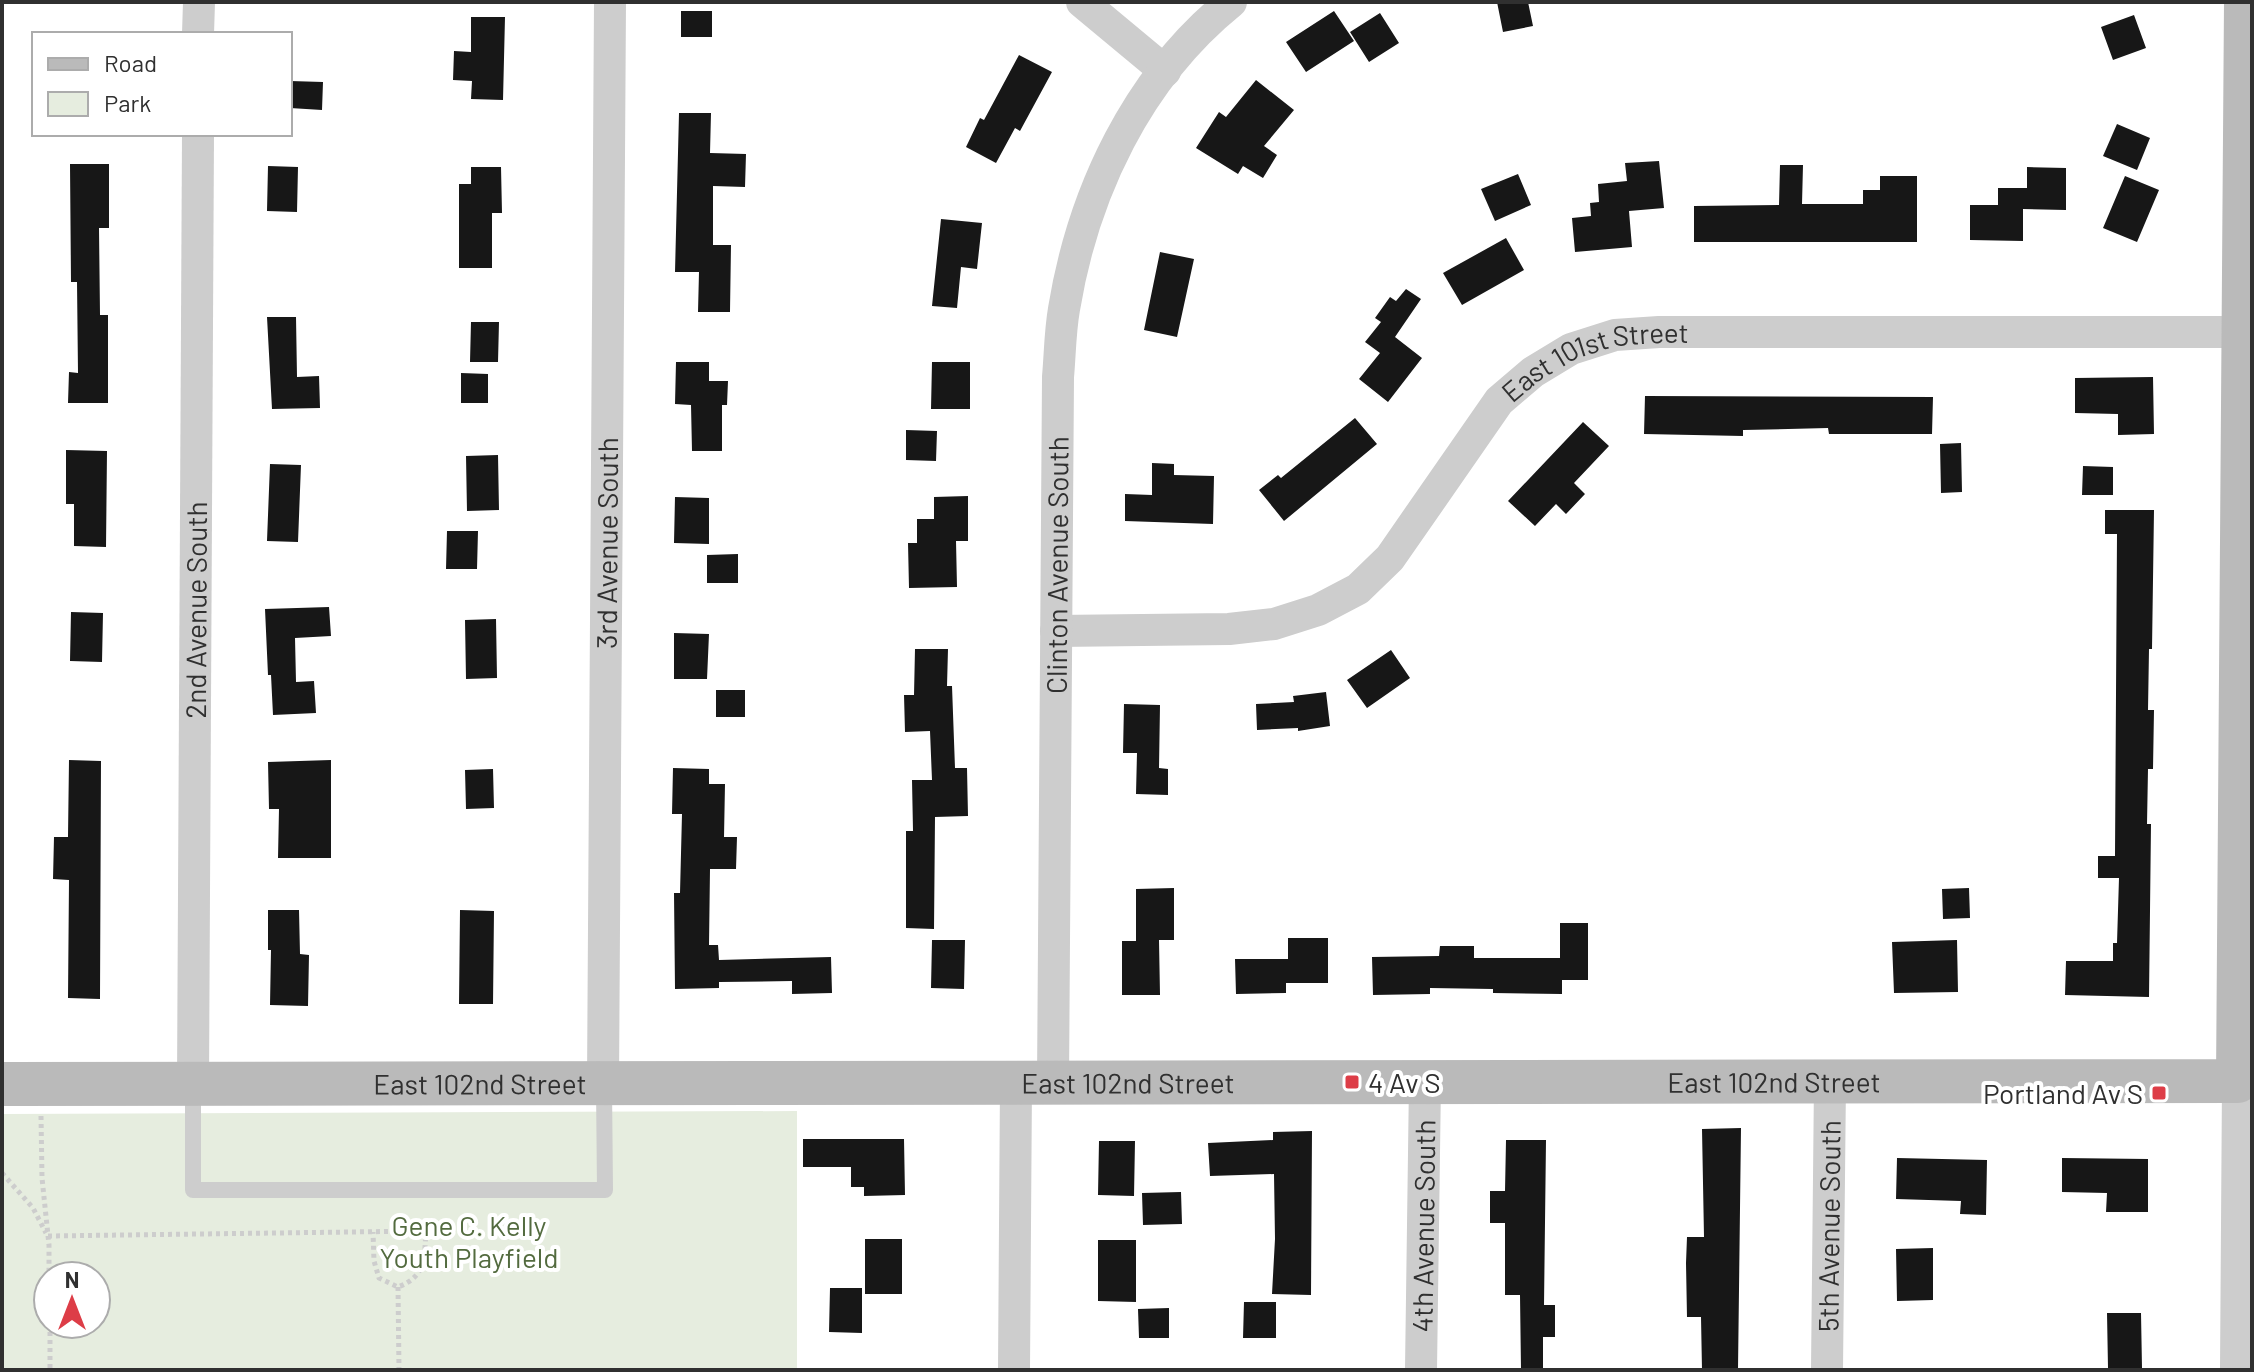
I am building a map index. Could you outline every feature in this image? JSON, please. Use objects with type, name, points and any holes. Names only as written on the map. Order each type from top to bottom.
[{"type":"street","points":[[198,32],[199,2]]},
{"type":"street","name":"3rd Avenue South","points":[[603,1083],[610,2]]},
{"type":"street","points":[[1082,2],[1165,71]]},
{"type":"street","name":"Clinton Avenue South","points":[[1014,1370],[1035,1083],[1056,631],[1058,377],[1063,311],[1078,245],[1098,183],[1128,123],[1165,71],[1214,15],[1231,2]]},
{"type":"street","points":[[2236,1370],[2245,1081],[2243,332],[2249,97],[2246,2]]},
{"type":"street","name":"2nd Avenue South","points":[[193,1084],[198,136]]},
{"type":"street","name":"East 101st Street","points":[[1056,631],[1229,629],[1274,624],[1318,610],[1358,589],[1390,558],[1499,401],[1533,372],[1571,349],[1615,335],[1659,332],[2243,332]]},
{"type":"street","name":"4th Avenue South","points":[[1421,1370],[1425,1081]]},
{"type":"street","name":"5th Avenue South","points":[[1827,1370],[1830,1081]]},
{"type":"street","name":"East 102nd Street","points":[[2,1084],[2245,1081]]},
{"type":"lane","points":[[193,1084],[193,1190],[605,1190],[603,1083]]},
{"type":"path","points":[[41,1115],[42,1178],[49,1260]]},
{"type":"path","points":[[2,1173],[33,1208],[48,1236]]},
{"type":"path","points":[[48,1236],[426,1231],[420,1272],[398,1287]]},
{"type":"path","points":[[373,1232],[374,1261],[379,1278],[398,1287]]},
{"type":"path","points":[[398,1287],[399,1370]]},
{"type":"path","points":[[50,1340],[50,1370]]},
{"type":"green space","name":"Gene C. Kelly Youth Playfield","points":[[797,1111],[797,1370],[2,1370],[2,1114]]},
{"type":"building","points":[[1497,2],[1528,2],[1533,26],[1503,32]]},
{"type":"building","points":[[681,11],[712,11],[712,37],[681,37]]},
{"type":"building","points":[[1334,11],[1354,41],[1306,72],[1286,42]]},
{"type":"building","points":[[1380,13],[1399,43],[1369,62],[1350,32]]},
{"type":"building","points":[[2134,15],[2146,48],[2113,60],[2101,27]]},
{"type":"building","points":[[471,17],[505,17],[503,100],[471,99],[472,81],[453,80],[454,51],[471,52]]},
{"type":"building","points":[[1019,55],[1052,72],[1020,131],[1015,128],[996,163],[966,147]]},
{"type":"building","points":[[1256,80],[1294,110],[1264,146],[1277,155],[1263,178],[1243,166],[1238,174],[1196,148],[1219,112],[1226,117]]},
{"type":"building","points":[[292,81],[323,82],[322,110],[292,108]]},
{"type":"building","points":[[679,113],[711,113],[710,153],[746,154],[745,187],[713,186],[713,245],[731,245],[730,312],[698,312],[699,272],[675,272]]},
{"type":"building","points":[[2117,124],[2150,138],[2137,170],[2103,156]]},
{"type":"building","points":[[1659,161],[1664,208],[1629,211],[1632,247],[1575,252],[1572,218],[1591,216],[1590,203],[1599,202],[1598,184],[1627,181],[1625,163]]},
{"type":"building","points":[[70,164],[109,164],[109,228],[99,228],[100,315],[108,315],[108,403],[68,403],[69,372],[78,373],[77,282],[71,282]]},
{"type":"building","points":[[1780,165],[1803,165],[1802,204],[1863,204],[1863,190],[1880,190],[1880,176],[1917,176],[1917,242],[1694,242],[1694,206],[1779,205]]},
{"type":"building","points":[[268,166],[298,167],[297,212],[267,211]]},
{"type":"building","points":[[471,167],[501,167],[502,213],[492,213],[492,268],[459,268],[459,184],[471,184]]},
{"type":"building","points":[[2027,167],[2066,168],[2066,210],[2023,209],[2023,241],[1970,240],[1970,205],[1998,205],[1998,188],[2027,188]]},
{"type":"building","points":[[1518,174],[1531,205],[1495,221],[1481,189]]},
{"type":"building","points":[[2125,176],[2159,190],[2137,242],[2103,228]]},
{"type":"building","points":[[941,219],[982,223],[977,269],[961,267],[957,308],[932,306]]},
{"type":"building","points":[[1506,238],[1524,270],[1462,305],[1443,273]]},
{"type":"building","points":[[1160,252],[1194,259],[1177,337],[1144,330]]},
{"type":"building","points":[[1406,289],[1421,299],[1395,337],[1422,358],[1388,402],[1359,379],[1380,353],[1365,342],[1381,322],[1375,318],[1390,297],[1396,301]]},
{"type":"building","points":[[267,317],[296,317],[297,377],[319,376],[320,408],[272,409]]},
{"type":"building","points":[[471,322],[499,322],[498,362],[470,362]]},
{"type":"building","points":[[676,362],[709,362],[709,381],[728,381],[727,405],[722,405],[722,451],[692,451],[691,405],[675,404]]},
{"type":"building","points":[[932,362],[970,362],[970,409],[931,409]]},
{"type":"building","points":[[461,373],[488,374],[488,403],[461,403]]},
{"type":"building","points":[[2153,377],[2154,434],[2118,435],[2118,414],[2075,413],[2075,378]]},
{"type":"building","points":[[1645,396],[1933,397],[1932,434],[1829,434],[1828,428],[1743,430],[1743,436],[1644,434]]},
{"type":"building","points":[[1355,418],[1377,444],[1284,521],[1259,490],[1278,475],[1281,478]]},
{"type":"building","points":[[1583,422],[1609,446],[1574,483],[1585,494],[1566,514],[1556,504],[1535,526],[1508,501]]},
{"type":"building","points":[[906,430],[937,431],[936,461],[906,460]]},
{"type":"building","points":[[1961,443],[1962,492],[1941,493],[1940,444]]},
{"type":"building","points":[[66,450],[107,451],[106,547],[74,546],[74,504],[66,504]]},
{"type":"building","points":[[498,455],[499,510],[467,511],[466,456]]},
{"type":"building","points":[[1152,463],[1174,464],[1174,475],[1214,476],[1213,524],[1125,521],[1125,494],[1152,495]]},
{"type":"building","points":[[270,464],[301,465],[298,542],[267,541]]},
{"type":"building","points":[[2083,466],[2113,467],[2113,495],[2082,495]]},
{"type":"building","points":[[968,496],[968,541],[956,541],[957,587],[909,588],[908,543],[917,543],[917,519],[934,519],[934,497]]},
{"type":"building","points":[[675,497],[709,498],[709,544],[674,543]]},
{"type":"building","points":[[2105,510],[2154,510],[2148,710],[2154,710],[2153,769],[2148,769],[2147,824],[2151,824],[2149,997],[2065,995],[2066,961],[2113,961],[2113,943],[2117,943],[2119,878],[2098,878],[2098,856],[2115,856],[2117,534],[2105,534]]},
{"type":"building","points":[[447,531],[478,531],[477,569],[446,569]]},
{"type":"building","points":[[738,554],[738,583],[707,583],[707,555]]},
{"type":"building","points":[[329,607],[331,636],[295,638],[296,682],[314,681],[316,713],[273,715],[265,609]]},
{"type":"building","points":[[71,612],[103,613],[102,662],[70,661]]},
{"type":"building","points":[[496,619],[497,678],[466,679],[465,620]]},
{"type":"building","points":[[674,633],[709,634],[707,679],[674,679]]},
{"type":"building","points":[[915,649],[948,649],[947,686],[952,686],[955,768],[967,768],[968,816],[935,817],[934,929],[906,928],[906,831],[913,831],[912,780],[932,780],[930,731],[905,732],[904,695],[914,695]]},
{"type":"building","points":[[1391,650],[1410,678],[1367,708],[1347,680]]},
{"type":"building","points":[[716,690],[745,690],[745,717],[716,717]]},
{"type":"building","points":[[1326,692],[1330,726],[1298,731],[1298,728],[1257,730],[1256,704],[1294,702],[1293,696]]},
{"type":"building","points":[[1124,704],[1160,705],[1159,768],[1168,769],[1168,795],[1136,794],[1137,753],[1123,753]]},
{"type":"building","points":[[69,760],[101,761],[100,999],[68,998],[69,880],[53,879],[54,837],[68,837]]},
{"type":"building","points":[[331,760],[331,858],[278,858],[279,809],[269,809],[268,762]]},
{"type":"building","points":[[673,768],[709,769],[709,784],[725,784],[724,837],[737,837],[736,869],[710,869],[709,945],[718,945],[719,960],[831,957],[832,993],[792,994],[792,981],[719,982],[719,988],[675,989],[674,893],[680,893],[682,814],[672,814]]},
{"type":"building","points":[[493,769],[494,808],[466,809],[465,770]]},
{"type":"building","points":[[1174,888],[1174,940],[1159,940],[1160,995],[1122,995],[1122,941],[1136,941],[1136,889]]},
{"type":"building","points":[[1969,888],[1970,918],[1943,919],[1942,889]]},
{"type":"building","points":[[268,910],[299,910],[300,954],[309,955],[308,1006],[270,1005]]},
{"type":"building","points":[[460,910],[494,911],[493,1004],[459,1004]]},
{"type":"building","points":[[1560,923],[1588,923],[1588,980],[1562,980],[1562,994],[1430,988],[1430,994],[1373,995],[1372,957],[1439,956],[1440,946],[1474,946],[1474,958],[1560,958]]},
{"type":"building","points":[[1288,938],[1328,938],[1328,983],[1286,983],[1286,993],[1236,994],[1235,959],[1288,959]]},
{"type":"building","points":[[932,940],[965,940],[964,989],[931,988]]},
{"type":"building","points":[[1957,940],[1958,992],[1894,993],[1892,942]]},
{"type":"building","points":[[1741,1128],[1738,1370],[1702,1370],[1701,1317],[1687,1317],[1686,1263],[1687,1237],[1704,1237],[1702,1129]]},
{"type":"building","points":[[1312,1131],[1311,1295],[1272,1294],[1274,1174],[1210,1176],[1208,1143],[1273,1140],[1273,1132]]},
{"type":"building","points":[[803,1139],[904,1139],[905,1195],[864,1196],[864,1187],[851,1187],[851,1167],[803,1167]]},
{"type":"building","points":[[1506,1140],[1546,1140],[1544,1305],[1555,1305],[1555,1337],[1543,1337],[1543,1370],[1521,1370],[1520,1295],[1505,1295],[1505,1223],[1490,1223],[1490,1191],[1505,1191]]},
{"type":"building","points":[[1099,1141],[1135,1141],[1134,1196],[1098,1195]]},
{"type":"building","points":[[1897,1158],[1987,1160],[1986,1215],[1960,1214],[1961,1201],[1896,1199]]},
{"type":"building","points":[[2062,1158],[2148,1159],[2148,1212],[2106,1212],[2107,1193],[2062,1192]]},
{"type":"building","points":[[1181,1192],[1182,1224],[1143,1225],[1142,1193]]},
{"type":"building","points":[[865,1239],[902,1239],[902,1294],[865,1294]]},
{"type":"building","points":[[1098,1240],[1136,1240],[1136,1302],[1098,1301]]},
{"type":"building","points":[[1933,1248],[1933,1300],[1897,1301],[1896,1249]]},
{"type":"building","points":[[830,1288],[862,1288],[862,1333],[829,1332]]},
{"type":"building","points":[[1244,1302],[1276,1302],[1276,1338],[1243,1338]]},
{"type":"building","points":[[1169,1308],[1169,1338],[1139,1338],[1138,1309]]},
{"type":"building","points":[[2107,1313],[2141,1313],[2142,1368],[2108,1368]]},
{"type":"place","name":"4 Av S","points":[[1352,1082]]},
{"type":"place","name":"Portland Av S","points":[[2159,1093]]}]
